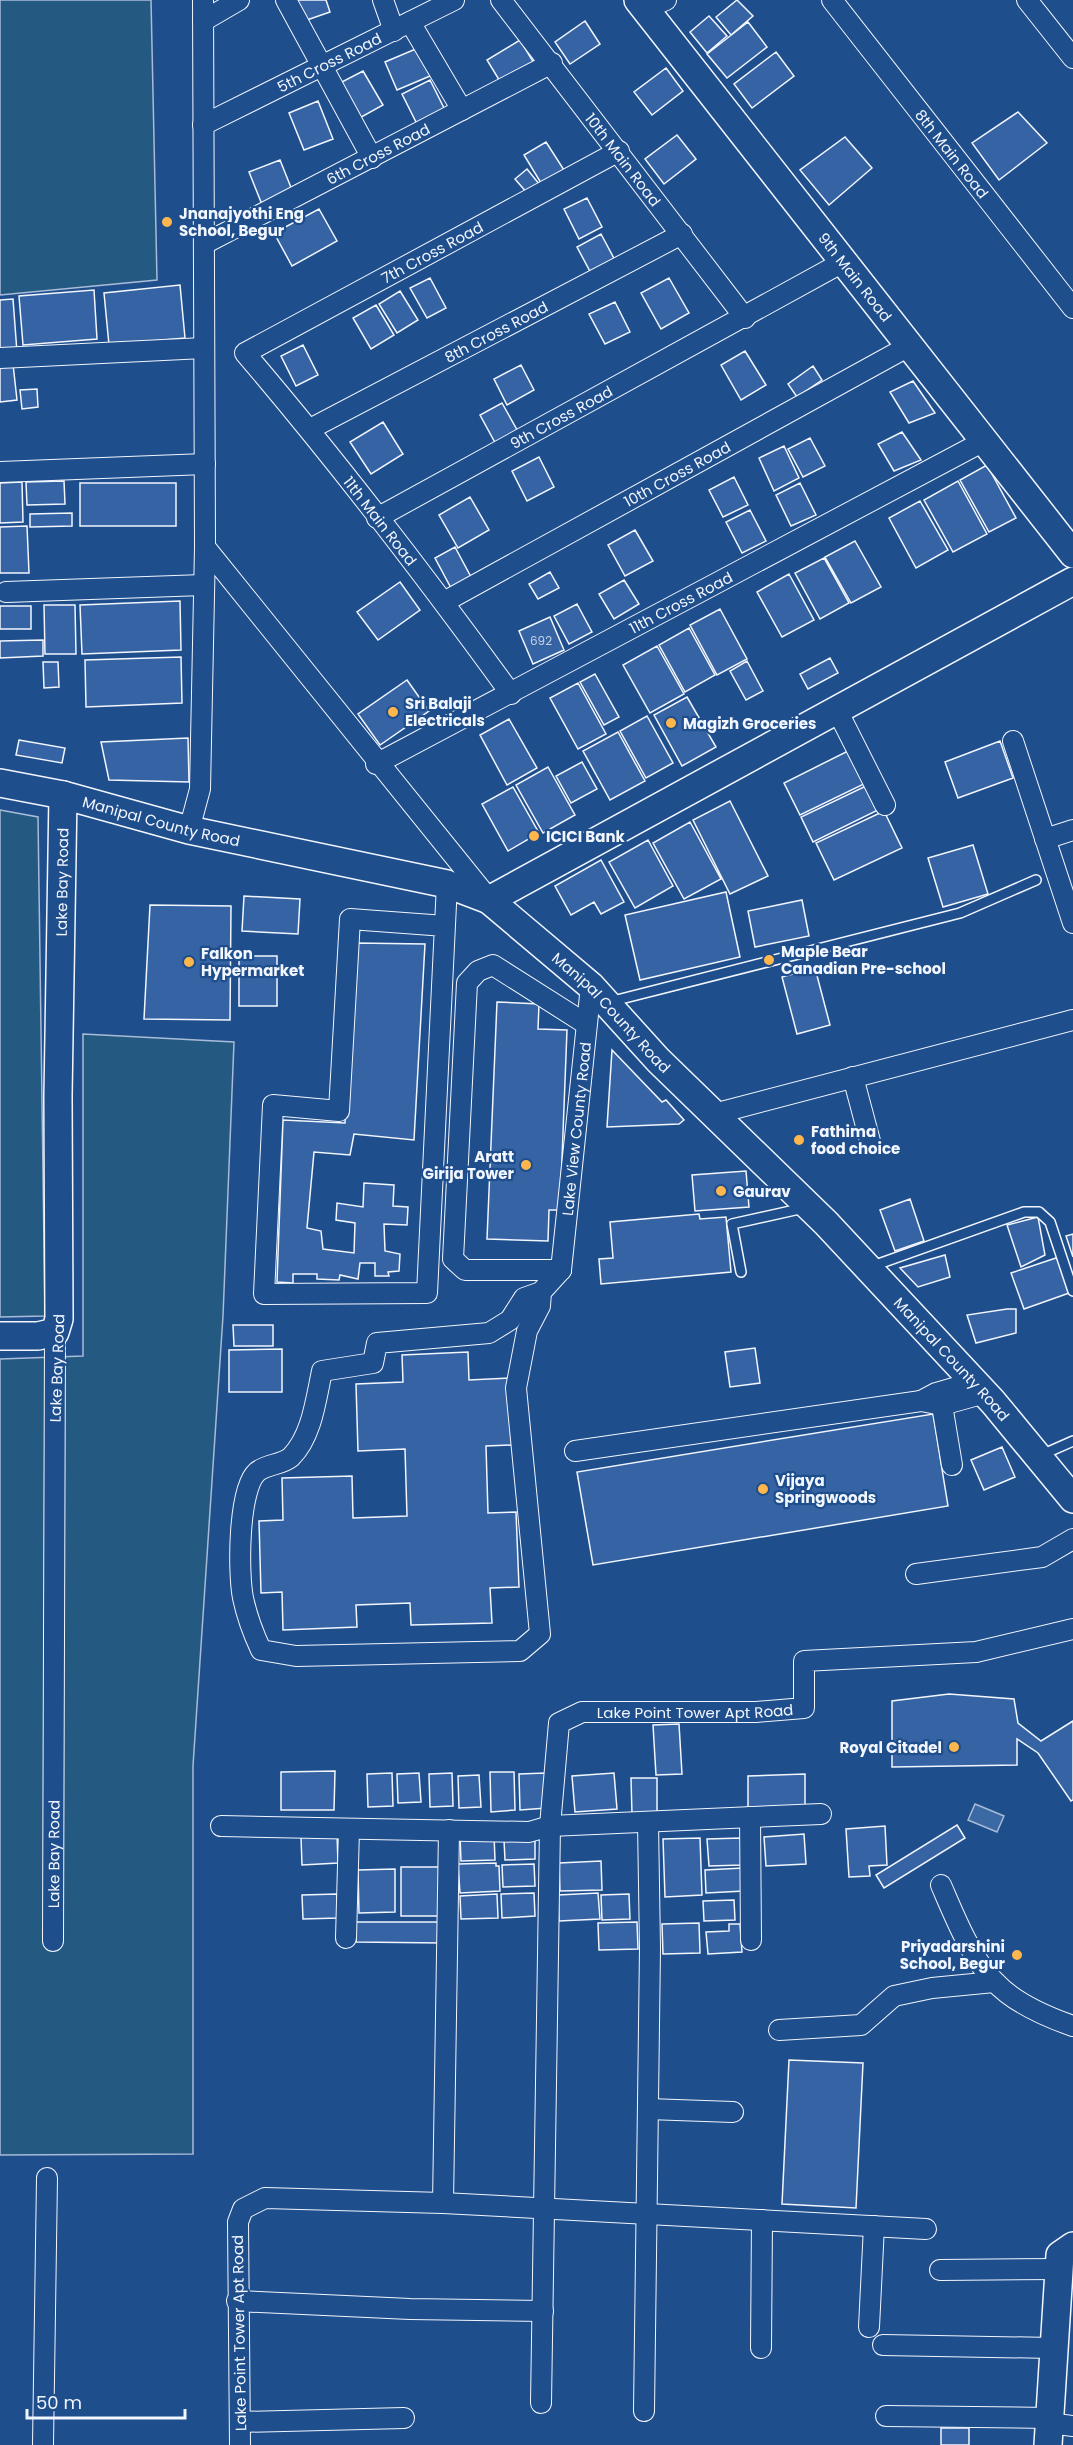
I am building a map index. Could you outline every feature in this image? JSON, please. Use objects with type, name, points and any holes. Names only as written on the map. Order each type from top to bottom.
[{"type":"street","points":[[189,830],[200,789],[205,547],[203,0]]},
{"type":"street","points":[[203,21],[239,0]]},
{"type":"street","points":[[286,0],[372,158]]},
{"type":"street","points":[[383,0],[462,110]]},
{"type":"street","name":"5th Cross Road","points":[[203,125],[454,0]]},
{"type":"street","name":"10th Main Road","points":[[501,0],[552,63],[745,318]]},
{"type":"street","name":"8th Main Road","points":[[832,0],[1073,308]]},
{"type":"street","points":[[1027,0],[1073,58]]},
{"type":"street","name":"9th Main Road","points":[[650,3],[843,262],[1073,554]]},
{"type":"street","name":"6th Cross Road","points":[[204,244],[552,63]]},
{"type":"street","name":"7th Cross Road","points":[[245,352],[619,151]]},
{"type":"street","name":"8th Cross Road","points":[[310,429],[682,234]]},
{"type":"street","name":"9th Cross Road","points":[[377,518],[745,318],[843,262]]},
{"type":"street","name":"10th Cross Road","points":[[444,602],[909,346]]},
{"type":"street","points":[[0,358],[204,348]]},
{"type":"street","name":"11th Main Road","points":[[245,352],[310,429],[444,602],[511,694]]},
{"type":"street","name":"11th Cross Road","points":[[376,764],[984,441]]},
{"type":"street","points":[[0,472],[204,464]]},
{"type":"street","points":[[205,547],[376,764],[489,900],[1073,581]]},
{"type":"street","points":[[6,592],[203,585]]},
{"type":"street","points":[[837,710],[885,805]]},
{"type":"street","points":[[1014,741],[1073,923]]},
{"type":"street","name":"Manipal County Road","points":[[0,783],[63,795],[189,830],[447,884],[489,900],[598,995],[658,1060],[809,1206],[979,1388],[1073,1499]]},
{"type":"street","name":"Lake Bay Road","points":[[53,1941],[55,1332],[59,1319],[58,1096],[63,795]]},
{"type":"street","points":[[1046,839],[1073,830]]},
{"type":"street","points":[[445,926],[350,920],[339,1111],[273,1105],[264,1294],[428,1293],[447,884]]},
{"type":"street","points":[[561,1270],[465,1270],[453,1259],[466,984],[478,971],[493,965],[586,1024]]},
{"type":"street","name":"Lake View County Road","points":[[561,1270],[586,1024],[598,995]]},
{"type":"street","points":[[714,1114],[1073,1020]]},
{"type":"street","points":[[853,1077],[870,1140]]},
{"type":"street","points":[[541,1292],[540,1306],[527,1331],[516,1388],[540,1634],[520,1651],[296,1656],[261,1650],[248,1622],[242,1595],[241,1544],[245,1495],[257,1472],[290,1458],[306,1434],[322,1371],[372,1363],[377,1343],[489,1333],[510,1320],[524,1298],[541,1292],[561,1270]]},
{"type":"street","points":[[510,1320],[527,1331]]},
{"type":"street","points":[[0,1336],[38,1336],[55,1332]]},
{"type":"street","points":[[921,1401],[936,1393],[979,1388]]},
{"type":"street","points":[[575,1451],[921,1401],[942,1405],[979,1388]]},
{"type":"street","points":[[942,1405],[952,1465]]},
{"type":"street","points":[[916,1574],[1042,1557],[1073,1539]]},
{"type":"street","name":"Lake Point Tower Apt Road","points":[[550,1826],[559,1723],[582,1712],[756,1712],[804,1708],[804,1661],[976,1652],[1073,1629]]},
{"type":"street","points":[[220,1826],[529,1832],[550,1826],[821,1814]]},
{"type":"street","points":[[750,1817],[751,1940]]},
{"type":"street","points":[[644,2411],[650,1948],[648,1822]]},
{"type":"street","points":[[541,2403],[550,1826]]},
{"type":"street","points":[[346,1938],[349,1829]]},
{"type":"street","points":[[449,1830],[443,2204],[926,2229]]},
{"type":"street","points":[[941,1885],[960,1929],[994,1982],[1042,2016],[1073,2026]]},
{"type":"street","points":[[779,2030],[861,2025],[894,1996],[994,1982]]},
{"type":"street","points":[[648,2109],[733,2112]]},
{"type":"street","points":[[43,2445],[47,2178]]},
{"type":"street","name":"Lake Point Tower Apt Road","points":[[240,2445],[238,2222],[243,2210],[265,2198],[443,2204]]},
{"type":"street","points":[[761,2348],[762,2220]]},
{"type":"street","points":[[869,2327],[874,2226]]},
{"type":"street","points":[[886,2416],[1055,2428],[1053,2348],[1060,2254],[1073,2246]]},
{"type":"street","points":[[940,2270],[1059,2269]]},
{"type":"street","points":[[237,2301],[410,2309],[543,2311]]},
{"type":"street","points":[[883,2345],[1053,2348]]},
{"type":"street","points":[[240,2422],[404,2418]]},
{"type":"lane","points":[[598,995],[960,913],[1036,880]]},
{"type":"lane","points":[[741,1272],[732,1224],[809,1206]]},
{"type":"lane","points":[[868,1268],[1024,1212],[1039,1212],[1050,1222],[1073,1291]]},
{"type":"lane","points":[[1037,1457],[1073,1442]]},
{"type":"shaded area","points":[[0,0],[151,0],[157,280],[0,295]]},
{"type":"shaded area","points":[[0,810],[38,817],[45,1316],[0,1317]]},
{"type":"shaded area","points":[[83,1034],[234,1042],[223,1316],[193,1766],[193,2154],[0,2155],[0,1359],[83,1356]]},
{"type":"shaded area","points":[[975,1804],[1004,1816],[997,1832],[968,1820]]},
{"type":"building","points":[[297,0],[326,0],[330,12],[304,21]]},
{"type":"building","points":[[737,0],[753,16],[731,35],[716,17]]},
{"type":"building","points":[[709,16],[727,36],[707,53],[690,32]]},
{"type":"building","points":[[585,21],[600,44],[570,64],[555,42]]},
{"type":"building","points":[[748,22],[767,47],[727,78],[707,54]]},
{"type":"building","points":[[520,40],[537,68],[504,88],[487,60]]},
{"type":"building","points":[[418,48],[430,76],[397,90],[385,62]]},
{"type":"building","points":[[776,52],[794,76],[752,108],[734,84]]},
{"type":"building","points":[[666,68],[683,91],[652,115],[634,92]]},
{"type":"building","points":[[363,71],[383,105],[356,120],[336,85]]},
{"type":"building","points":[[430,80],[447,114],[419,128],[402,94]]},
{"type":"building","points":[[318,101],[333,139],[304,150],[289,113]]},
{"type":"building","points":[[1018,112],[1047,143],[999,180],[972,143]]},
{"type":"building","points":[[677,135],[696,159],[664,184],[645,159]]},
{"type":"building","points":[[845,137],[872,168],[829,205],[800,170]]},
{"type":"building","points":[[546,142],[564,170],[541,183],[524,155]]},
{"type":"building","points":[[280,160],[294,195],[263,207],[249,172]]},
{"type":"building","points":[[527,169],[540,185],[528,194],[515,179]]},
{"type":"building","points":[[587,198],[602,227],[579,239],[564,209]]},
{"type":"building","points":[[319,209],[337,241],[292,266],[274,233]]},
{"type":"building","points":[[601,234],[617,264],[593,277],[577,247]]},
{"type":"building","points":[[430,278],[446,308],[427,318],[410,288]]},
{"type":"building","points":[[669,278],[689,313],[661,329],[641,293]]},
{"type":"building","points":[[180,285],[185,338],[109,345],[104,293]]},
{"type":"building","points":[[94,290],[97,339],[23,345],[19,296]]},
{"type":"building","points":[[400,291],[418,320],[397,333],[379,304]]},
{"type":"building","points":[[13,299],[17,352],[0,353],[0,300]]},
{"type":"building","points":[[615,302],[630,332],[605,344],[589,314]]},
{"type":"building","points":[[376,305],[394,335],[371,349],[353,318]]},
{"type":"building","points":[[303,345],[318,375],[296,386],[281,356]]},
{"type":"building","points":[[745,351],[766,385],[741,400],[721,365]]},
{"type":"building","points":[[13,364],[17,400],[0,402],[0,365]]},
{"type":"building","points":[[521,365],[534,390],[507,405],[494,379]]},
{"type":"building","points":[[813,366],[822,380],[797,397],[788,384]]},
{"type":"building","points":[[913,381],[935,413],[909,423],[890,392]]},
{"type":"building","points":[[37,389],[38,407],[22,409],[20,390]]},
{"type":"building","points":[[502,403],[520,435],[498,448],[480,415]]},
{"type":"building","points":[[383,422],[403,454],[371,474],[350,442]]},
{"type":"building","points":[[902,432],[921,460],[894,471],[878,444]]},
{"type":"building","points":[[810,438],[825,466],[803,477],[788,449]]},
{"type":"building","points":[[784,446],[799,478],[774,491],[759,458]]},
{"type":"building","points":[[539,457],[554,487],[527,501],[512,471]]},
{"type":"building","points":[[987,465],[1016,518],[989,532],[960,480]]},
{"type":"building","points":[[734,477],[748,505],[723,517],[709,490]]},
{"type":"building","points":[[64,481],[65,504],[27,505],[26,482]]},
{"type":"building","points":[[958,481],[987,534],[953,552],[924,500]]},
{"type":"building","points":[[22,482],[23,522],[0,523],[0,483]]},
{"type":"building","points":[[80,483],[176,483],[176,526],[80,526]]},
{"type":"building","points":[[800,483],[816,515],[791,526],[776,495]]},
{"type":"building","points":[[470,497],[489,530],[458,548],[439,515]]},
{"type":"building","points":[[920,501],[948,550],[916,568],[889,518]]},
{"type":"building","points":[[750,510],[766,541],[742,553],[726,522]]},
{"type":"building","points":[[72,513],[72,526],[30,527],[30,514]]},
{"type":"building","points":[[27,526],[29,573],[0,573],[0,527]]},
{"type":"building","points":[[635,530],[653,561],[625,576],[608,545]]},
{"type":"building","points":[[855,541],[881,587],[851,603],[825,557]]},
{"type":"building","points":[[455,547],[471,577],[451,588],[435,558]]},
{"type":"building","points":[[824,558],[849,603],[820,619],[795,573]]},
{"type":"building","points":[[550,572],[559,588],[538,599],[529,584]]},
{"type":"building","points":[[789,574],[814,620],[782,637],[757,592]]},
{"type":"building","points":[[624,580],[639,604],[614,619],[599,594]]},
{"type":"building","points":[[400,582],[420,610],[378,640],[357,612]]},
{"type":"building","points":[[180,601],[181,650],[82,654],[80,605]]},
{"type":"building","points":[[577,604],[592,632],[569,644],[554,616]]},
{"type":"building","points":[[44,605],[75,605],[76,654],[45,654]]},
{"type":"building","points":[[0,606],[31,606],[31,629],[0,629]]},
{"type":"building","points":[[720,609],[747,659],[717,675],[690,625]]},
{"type":"building","points":[[550,617],[564,650],[533,664],[519,631]]},
{"type":"building","points":[[689,628],[715,675],[685,692],[659,645]]},
{"type":"building","points":[[43,640],[43,656],[0,658],[0,641]]},
{"type":"building","points":[[657,646],[684,694],[650,713],[623,665]]},
{"type":"building","points":[[181,657],[182,703],[86,707],[85,660]]},
{"type":"building","points":[[830,658],[838,673],[808,689],[800,674]]},
{"type":"building","points":[[747,661],[763,691],[746,700],[730,671]]},
{"type":"building","points":[[43,662],[58,662],[59,687],[44,688]]},
{"type":"building","points":[[595,674],[619,717],[604,725],[580,682]]},
{"type":"building","name":"Sri Balaji Electricals","points":[[407,680],[429,711],[380,745],[358,714]]},
{"type":"building","points":[[578,683],[606,734],[578,749],[550,698]]},
{"type":"building","points":[[687,697],[716,747],[682,766],[654,715]]},
{"type":"building","points":[[647,716],[673,763],[646,778],[620,731]]},
{"type":"building","points":[[509,719],[537,768],[507,785],[480,735]]},
{"type":"building","points":[[618,732],[645,781],[610,800],[583,751]]},
{"type":"building","points":[[188,738],[189,782],[109,780],[101,742]]},
{"type":"building","points":[[19,740],[65,748],[62,763],[16,755]]},
{"type":"building","points":[[1000,741],[1013,778],[958,798],[945,762]]},
{"type":"building","points":[[850,750],[866,783],[800,815],[784,783]]},
{"type":"building","points":[[582,762],[597,789],[571,803],[556,776]]},
{"type":"building","points":[[548,767],[575,815],[543,833],[516,785]]},
{"type":"building","points":[[868,785],[880,809],[813,842],[801,817]]},
{"type":"building","points":[[513,787],[539,833],[508,851],[482,804]]},
{"type":"building","points":[[730,801],[768,876],[730,894],[693,820]]},
{"type":"building","points":[[884,811],[902,848],[834,880],[816,843]]},
{"type":"building","points":[[690,822],[721,879],[684,899],[653,843]]},
{"type":"building","points":[[648,840],[673,886],[635,908],[609,862]]},
{"type":"building","points":[[973,845],[988,894],[943,907],[928,858]]},
{"type":"building","points":[[601,860],[624,902],[601,914],[594,902],[571,915],[555,886]]},
{"type":"building","points":[[726,892],[740,957],[640,980],[625,915]]},
{"type":"building","points":[[244,896],[300,899],[298,934],[242,931]]},
{"type":"building","points":[[802,900],[809,936],[755,947],[748,911]]},
{"type":"building","name":"Falkon Hypermarket","points":[[150,905],[231,906],[230,1020],[144,1019]]},
{"type":"building","points":[[355,943],[425,944],[414,1140],[354,1134],[350,1155],[314,1152],[307,1228],[321,1231],[323,1249],[354,1253],[355,1223],[336,1220],[337,1203],[363,1207],[364,1183],[394,1185],[393,1206],[408,1207],[407,1225],[384,1224],[385,1251],[400,1254],[399,1271],[388,1272],[389,1276],[375,1276],[375,1263],[360,1263],[358,1279],[340,1275],[339,1280],[317,1279],[317,1274],[293,1274],[293,1283],[277,1282],[283,1120],[345,1123]]},
{"type":"building","points":[[239,956],[277,956],[277,1006],[239,1006]]},
{"type":"building","points":[[815,968],[830,1025],[797,1034],[782,977]]},
{"type":"building","name":"Aratt Girija Tower","points":[[497,1002],[539,1004],[538,1029],[567,1030],[560,1210],[549,1210],[548,1241],[487,1239]]},
{"type":"building","points":[[612,1050],[662,1102],[666,1100],[684,1120],[679,1124],[607,1127]]},
{"type":"building","name":"Gaurav","points":[[746,1171],[749,1207],[695,1211],[692,1175]]},
{"type":"building","points":[[910,1199],[924,1241],[895,1251],[880,1210]]},
{"type":"building","points":[[699,1214],[700,1219],[726,1217],[731,1272],[601,1284],[599,1259],[613,1258],[610,1222]]},
{"type":"building","points":[[1038,1217],[1045,1255],[1021,1267],[1007,1225]]},
{"type":"building","points":[[1073,1234],[1073,1257],[1066,1236]]},
{"type":"building","points":[[945,1255],[950,1277],[918,1287],[900,1268]]},
{"type":"building","points":[[1059,1257],[1072,1292],[1024,1309],[1011,1273]]},
{"type":"building","points":[[1016,1309],[1016,1333],[976,1343],[967,1315]]},
{"type":"building","points":[[233,1325],[273,1325],[273,1346],[234,1346]]},
{"type":"building","points":[[755,1348],[760,1383],[730,1387],[725,1352]]},
{"type":"building","points":[[282,1349],[282,1392],[229,1392],[229,1350]]},
{"type":"building","points":[[468,1352],[469,1380],[511,1378],[513,1445],[486,1446],[488,1513],[516,1512],[519,1587],[490,1588],[492,1623],[411,1625],[410,1603],[356,1605],[357,1627],[283,1630],[282,1592],[261,1593],[259,1521],[283,1520],[282,1478],[352,1476],[353,1518],[407,1516],[405,1449],[358,1451],[356,1384],[403,1382],[402,1355]]},
{"type":"building","name":"Vijaya Springwoods","points":[[933,1414],[948,1506],[593,1565],[577,1472]]},
{"type":"building","points":[[1002,1447],[1015,1477],[984,1490],[971,1460]]},
{"type":"building","name":"Royal Citadel","points":[[949,1694],[1014,1699],[1018,1723],[1041,1741],[1073,1721],[1073,1800],[1071,1801],[1038,1753],[1017,1739],[1017,1765],[892,1767],[892,1701]]},
{"type":"building","points":[[679,1724],[682,1774],[656,1775],[653,1725]]},
{"type":"building","points":[[335,1771],[334,1810],[281,1810],[281,1772]]},
{"type":"building","points":[[490,1772],[514,1772],[515,1810],[491,1812]]},
{"type":"building","points":[[392,1773],[393,1806],[368,1807],[367,1774]]},
{"type":"building","points":[[419,1773],[421,1802],[398,1803],[397,1774]]},
{"type":"building","points":[[452,1773],[453,1806],[430,1807],[429,1774]]},
{"type":"building","points":[[545,1773],[547,1808],[520,1810],[519,1774]]},
{"type":"building","points":[[614,1773],[617,1809],[575,1812],[572,1776]]},
{"type":"building","points":[[805,1774],[805,1809],[748,1810],[748,1776]]},
{"type":"building","points":[[479,1775],[481,1807],[459,1808],[458,1776]]},
{"type":"building","points":[[631,1778],[657,1778],[657,1814],[632,1814]]},
{"type":"building","points":[[957,1825],[965,1838],[884,1888],[876,1875]]},
{"type":"building","points":[[885,1826],[887,1865],[869,1866],[870,1876],[849,1877],[846,1829]]},
{"type":"building","points":[[804,1834],[806,1864],[766,1866],[764,1837]]},
{"type":"building","points":[[337,1835],[338,1863],[302,1865],[301,1837]]},
{"type":"building","points":[[494,1835],[495,1860],[461,1861],[460,1836]]},
{"type":"building","points":[[700,1838],[702,1895],[665,1897],[663,1839]]},
{"type":"building","points":[[741,1838],[742,1865],[709,1866],[707,1839]]},
{"type":"building","points":[[535,1839],[535,1859],[505,1860],[504,1840]]},
{"type":"building","points":[[601,1861],[602,1890],[560,1891],[559,1863]]},
{"type":"building","points":[[496,1863],[496,1866],[499,1866],[500,1891],[460,1893],[458,1864]]},
{"type":"building","points":[[534,1864],[535,1886],[503,1887],[502,1865]]},
{"type":"building","points":[[401,1867],[439,1867],[439,1916],[401,1916]]},
{"type":"building","points":[[743,1868],[744,1891],[706,1893],[705,1870]]},
{"type":"building","points":[[395,1869],[395,1912],[359,1913],[358,1870]]},
{"type":"building","points":[[534,1893],[535,1916],[502,1918],[501,1894]]},
{"type":"building","points":[[598,1893],[600,1919],[559,1921],[558,1895]]},
{"type":"building","points":[[337,1894],[338,1918],[303,1919],[302,1895]]},
{"type":"building","points":[[497,1894],[498,1918],[461,1919],[460,1896]]},
{"type":"building","points":[[629,1894],[630,1919],[602,1920],[601,1895]]},
{"type":"building","points":[[734,1900],[735,1920],[704,1921],[703,1901]]},
{"type":"building","points":[[356,1922],[442,1922],[442,1943],[356,1942]]},
{"type":"building","points":[[637,1922],[638,1949],[599,1950],[598,1923]]},
{"type":"building","points":[[699,1923],[700,1953],[663,1954],[662,1924]]},
{"type":"building","points":[[729,1924],[740,1924],[742,1952],[708,1954],[706,1932],[729,1931]]},
{"type":"building","points":[[789,2060],[863,2063],[856,2208],[782,2204]]},
{"type":"building","points":[[941,2428],[969,2428],[969,2445],[941,2445]]},
{"type":"place","name":"Jnanajyothi Eng School, Begur","points":[[167,222]]},
{"type":"place","name":"Sri Balaji Electricals","points":[[393,712]]},
{"type":"place","name":"Magizh Groceries","points":[[671,723]]},
{"type":"place","name":"ICICI Bank","points":[[534,836]]},
{"type":"place","name":"Maple Bear Canadian Pre-school","points":[[769,960]]},
{"type":"place","name":"Falkon Hypermarket","points":[[189,962]]},
{"type":"place","name":"Fathima food choice","points":[[799,1140]]},
{"type":"place","name":"Aratt Girija Tower","points":[[526,1165]]},
{"type":"place","name":"Gaurav","points":[[721,1191]]},
{"type":"place","name":"Vijaya Springwoods","points":[[763,1489]]},
{"type":"place","name":"Royal Citadel","points":[[954,1747]]},
{"type":"place","name":"Priyadarshini School, Begur","points":[[1017,1955]]}]
